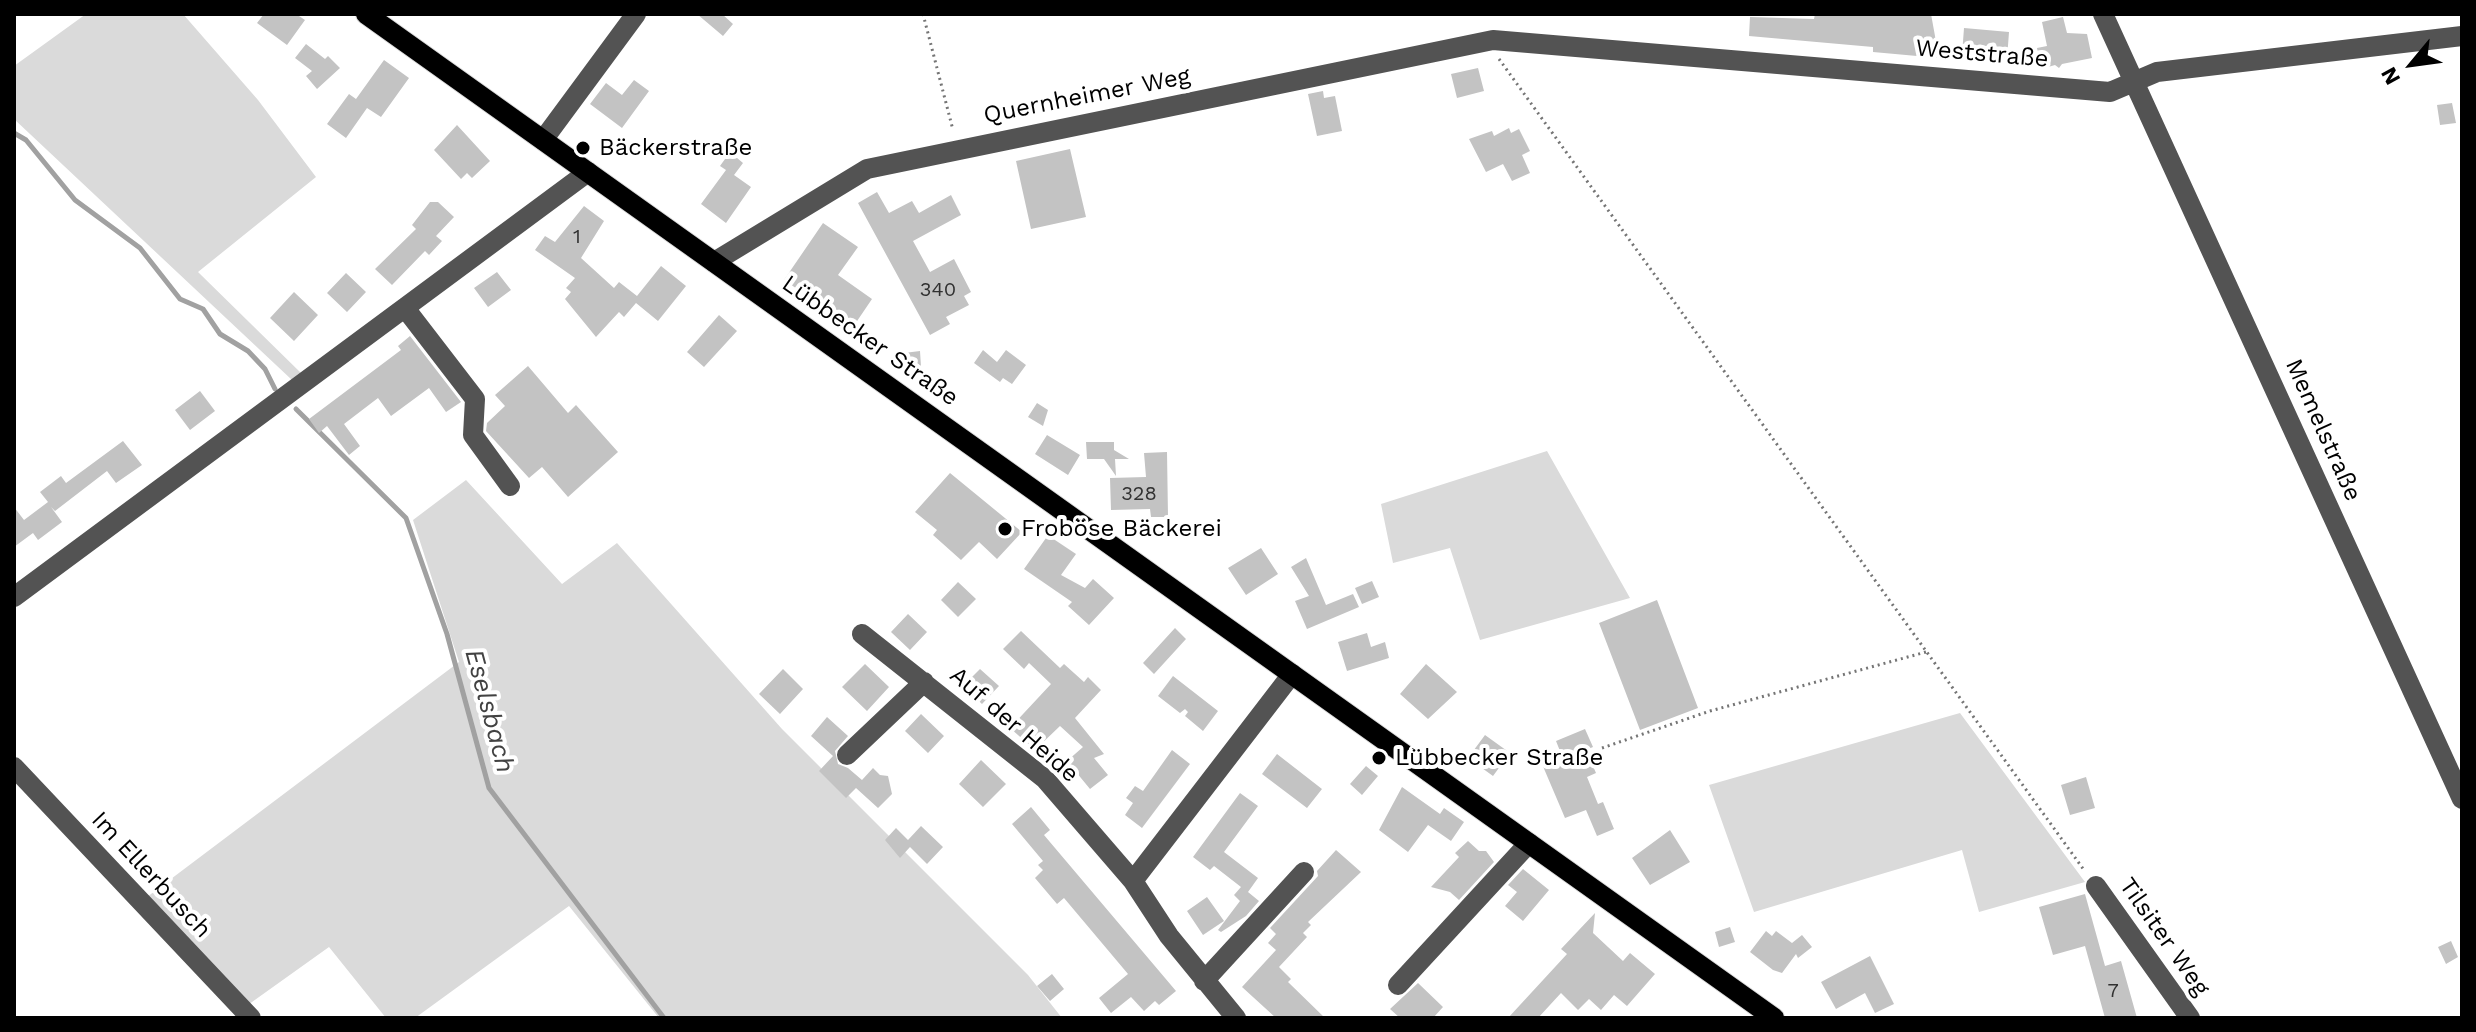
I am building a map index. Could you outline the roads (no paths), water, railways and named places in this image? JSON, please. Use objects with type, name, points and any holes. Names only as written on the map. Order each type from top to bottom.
[{"type":"main road","name":"Lübbecker Straße","points":[[366,14],[1774,1018]]},
{"type":"street","points":[[543,140],[636,14]]},
{"type":"street","name":"Memelstraße","points":[[2103,14],[2137,82],[2462,799]]},
{"type":"street","name":"Weststraße","points":[[1493,40],[2110,92],[2157,72],[2462,36]]},
{"type":"street","name":"Quernheimer Weg","points":[[714,262],[867,169],[1493,40]]},
{"type":"street","points":[[14,597],[588,172]]},
{"type":"street","points":[[405,308],[475,399],[473,435],[510,486]]},
{"type":"street","name":"Auf der Heide","points":[[862,634],[1045,779],[1133,881],[1169,936],[1236,1018]]},
{"type":"street","points":[[1133,881],[1292,674]]},
{"type":"street","points":[[847,755],[924,682]]},
{"type":"street","name":"Im Ellerbusch","points":[[14,767],[251,1018]]},
{"type":"street","points":[[1398,985],[1529,843]]},
{"type":"street","points":[[1204,981],[1304,872]]},
{"type":"street","name":"Tilsiter Weg","points":[[2096,886],[2190,1018]]},
{"type":"waterway","name":"Eselsbach","points":[[14,133],[26,140],[75,200],[140,248],[180,299],[203,309],[220,334],[248,351],[265,369],[275,389]]},
{"type":"waterway","name":"Eselsbach","points":[[296,409],[406,518],[447,634],[489,788],[664,1018]]},
{"type":"place","name":"Bäckerstraße","points":[[583,148]]},
{"type":"place","name":"Froböse Bäckerei","points":[[1005,529]]},
{"type":"place","name":"Lübbecker Straße","points":[[1379,758]]}]
